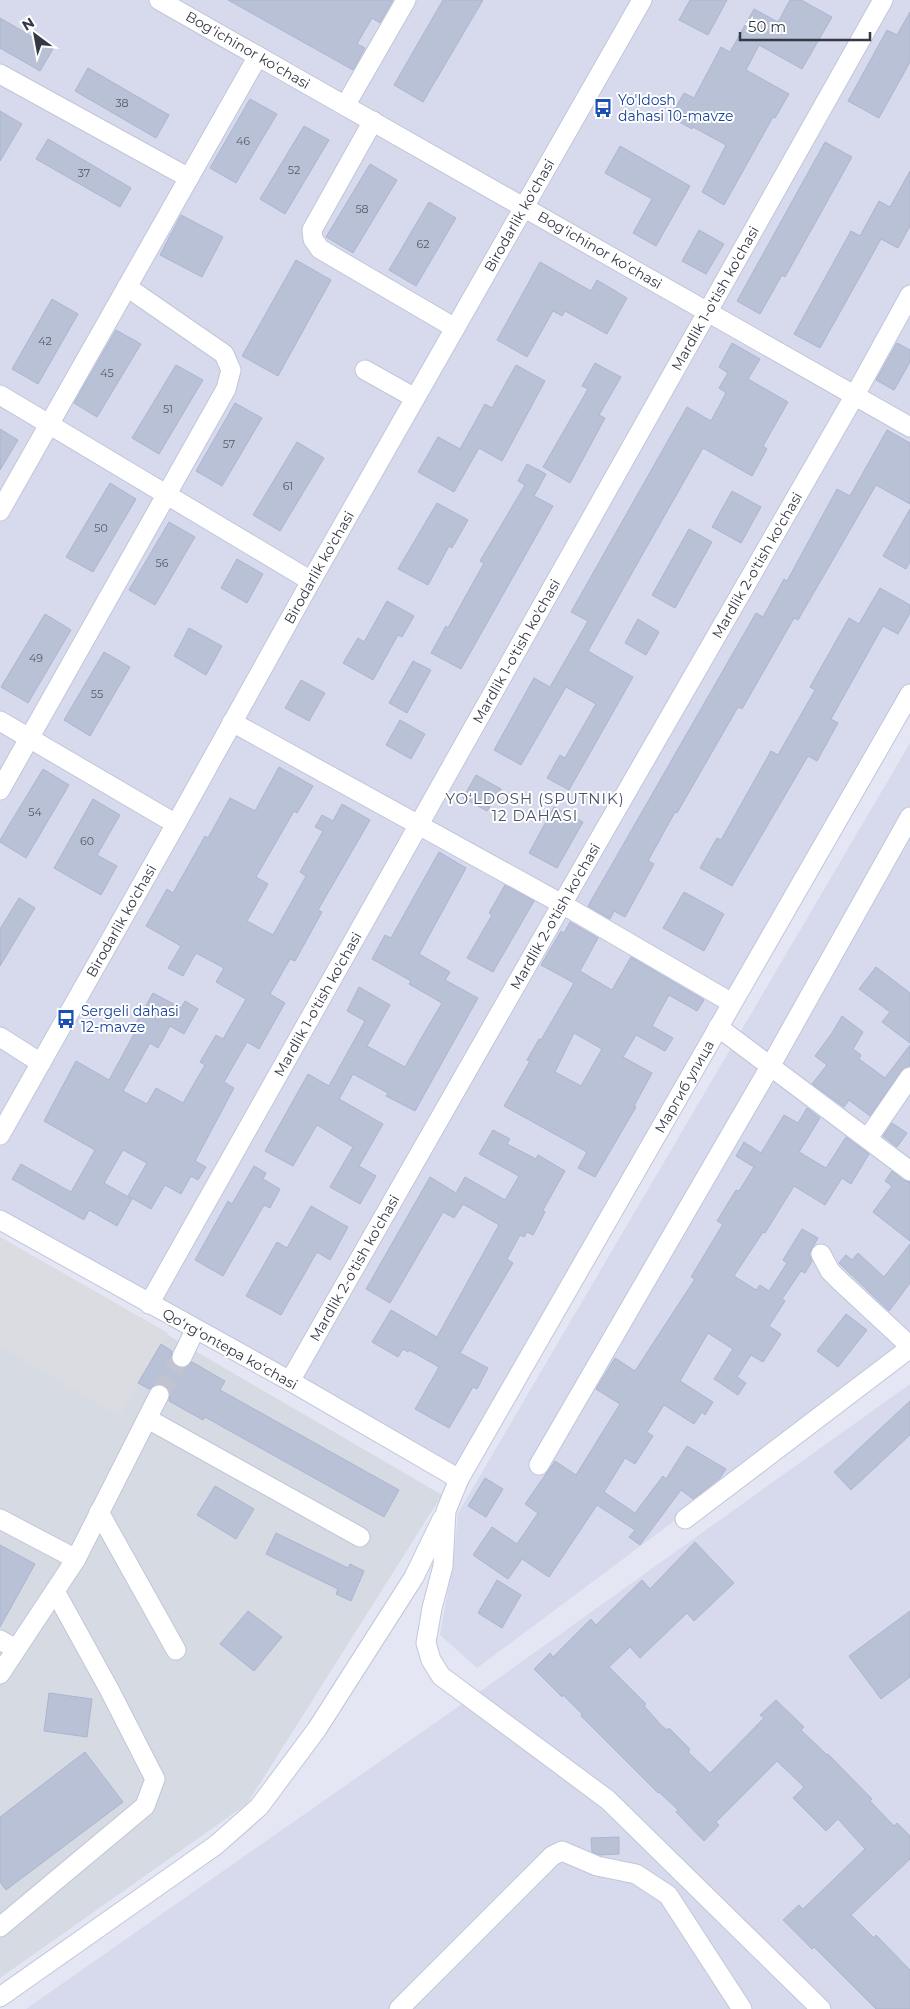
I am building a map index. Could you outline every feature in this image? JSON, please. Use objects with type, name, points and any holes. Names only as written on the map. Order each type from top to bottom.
[{"type":"street","name":"Bogʻichinor koʻchasi","points":[[159,0],[910,427]]},
{"type":"street","points":[[345,106],[406,0]]},
{"type":"street","name":"Birodarlik ko'chasi","points":[[0,1136],[176,824],[310,580],[642,0]]},
{"type":"street","name":"Mardlik 1-o'tish ko'chasi","points":[[150,1304],[883,0]]},
{"type":"street","points":[[0,511],[258,56]]},
{"type":"street","points":[[0,74],[189,178]]},
{"type":"street","points":[[373,121],[312,230],[313,239],[320,250],[455,328]]},
{"type":"street","points":[[0,790],[226,389],[231,370],[224,354],[127,287]]},
{"type":"street","name":"Mardlik 2-o'tish ko'chasi","points":[[290,1381],[855,395],[910,295]]},
{"type":"street","points":[[365,370],[415,398]]},
{"type":"street","points":[[0,396],[310,580]]},
{"type":"street","name":"Маргиб улица","points":[[446,1512],[459,1480],[910,694]]},
{"type":"street","points":[[0,721],[176,824]]},
{"type":"street","points":[[232,722],[420,824],[732,1003]]},
{"type":"street","points":[[539,1465],[771,1065],[910,817]]},
{"type":"street","points":[[718,1026],[910,1171]]},
{"type":"street","points":[[0,1037],[41,1063]]},
{"type":"street","points":[[868,1138],[910,1077]]},
{"type":"street","name":"Qoʻrgʻontepa koʻchasi","points":[[0,1220],[195,1330],[290,1381],[459,1480]]},
{"type":"street","points":[[685,1519],[910,1347],[830,1271],[821,1254]]},
{"type":"street","points":[[182,1357],[195,1330]]},
{"type":"street","points":[[0,1674],[8,1644],[55,1591],[76,1559],[159,1395]]},
{"type":"street","points":[[148,1419],[360,1537]]},
{"type":"street","points":[[99,1512],[176,1650]]},
{"type":"street","points":[[0,1997],[216,1845],[259,1807],[317,1729],[409,1585],[446,1512]]},
{"type":"street","points":[[446,1512],[443,1566],[432,1608],[426,1643],[431,1660],[441,1676],[608,1800],[821,2009]]},
{"type":"street","points":[[0,1519],[76,1559]]},
{"type":"street","points":[[0,1926],[145,1806],[155,1779],[110,1691],[55,1591]]},
{"type":"street","points":[[399,2009],[552,1856],[562,1851],[597,1866],[636,1874],[668,1895],[742,2009]]},
{"type":"shaded area","points":[[0,0],[910,0],[910,694],[459,1479],[0,1220]]},
{"type":"shaded area","points":[[910,743],[910,1342],[477,1668],[440,1635],[454,1555],[458,1513]]},
{"type":"shaded area","points":[[0,1237],[442,1495],[247,1804],[0,1978]]},
{"type":"shaded area","points":[[0,1237],[168,1333],[119,1416],[0,1347]]},
{"type":"shaded area","points":[[910,1384],[910,2009],[26,2009],[492,1683]]},
{"type":"building","points":[[228,0],[393,0],[380,23],[372,18],[357,44],[365,48],[353,70]]},
{"type":"building","points":[[443,0],[483,0],[423,102],[394,85]]},
{"type":"building","points":[[690,0],[727,0],[708,35],[679,20]]},
{"type":"building","points":[[790,0],[801,0],[832,17],[802,69],[759,45],[746,70],[789,94],[775,118],[773,117],[724,205],[702,192],[726,145],[670,117],[684,93],[694,98],[721,47],[730,52],[754,9],[778,22]]},
{"type":"building","points":[[910,12],[910,62],[879,118],[848,101],[887,30],[897,35]]},
{"type":"building","points":[[0,18],[53,49],[40,71],[0,48]]},
{"type":"building","points":[[88,68],[169,115],[156,138],[75,91]]},
{"type":"building","points":[[250,99],[277,114],[236,183],[210,168]]},
{"type":"building","points":[[0,111],[22,124],[0,161]]},
{"type":"building","points":[[304,126],[329,140],[285,214],[260,199]]},
{"type":"building","points":[[48,139],[131,188],[120,207],[36,159]]},
{"type":"building","points":[[825,142],[852,157],[785,277],[782,275],[760,314],[737,301]]},
{"type":"building","points":[[620,146],[690,186],[656,246],[633,233],[652,199],[605,173]]},
{"type":"building","points":[[370,164],[397,180],[353,253],[326,237]]},
{"type":"building","points":[[910,171],[910,226],[898,248],[881,239],[820,348],[794,334],[851,231],[860,236],[879,201],[890,207]]},
{"type":"building","points":[[429,202],[456,218],[416,286],[389,270]]},
{"type":"building","points":[[181,215],[223,237],[202,277],[160,255]]},
{"type":"building","points":[[699,230],[724,244],[706,274],[682,261]]},
{"type":"building","points":[[296,260],[331,280],[278,376],[242,356]]},
{"type":"building","points":[[540,262],[591,291],[597,280],[627,298],[607,334],[565,311],[562,316],[553,311],[527,357],[497,340]]},
{"type":"building","points":[[52,299],[78,314],[38,384],[12,369]]},
{"type":"building","points":[[116,330],[141,344],[97,417],[74,403]]},
{"type":"building","points":[[732,343],[760,359],[748,379],[788,402],[763,446],[767,449],[752,476],[703,448],[624,587],[588,651],[633,677],[569,790],[547,778],[560,755],[565,758],[596,704],[566,687],[521,765],[494,750],[534,678],[550,687],[588,621],[571,612],[687,407],[711,421],[726,393],[719,388],[728,373],[719,367]]},
{"type":"building","points":[[897,343],[910,350],[910,362],[894,390],[876,380]]},
{"type":"building","points":[[595,363],[621,377],[599,415],[605,418],[570,483],[543,467],[588,389],[582,386]]},
{"type":"building","points":[[176,365],[203,380],[159,454],[132,438]]},
{"type":"building","points":[[516,365],[545,381],[502,461],[479,448],[454,492],[418,472],[438,437],[460,449],[485,404],[492,408]]},
{"type":"building","points":[[235,403],[262,418],[222,486],[196,471]]},
{"type":"building","points":[[0,429],[18,440],[0,470]]},
{"type":"building","points":[[887,430],[910,443],[910,504],[876,485],[798,620],[794,618],[742,709],[738,707],[677,813],[675,812],[648,861],[654,864],[625,917],[614,911],[610,919],[588,906],[756,613],[763,617],[784,579],[787,581],[837,489],[850,496]]},
{"type":"building","points":[[297,442],[324,458],[280,531],[253,515]]},
{"type":"building","points":[[527,464],[546,474],[534,496],[553,506],[461,669],[431,653],[446,626],[448,628],[484,563],[480,561],[525,485],[518,481]]},
{"type":"building","points":[[110,483],[136,499],[93,572],[66,557]]},
{"type":"building","points":[[732,491],[761,507],[741,543],[712,527]]},
{"type":"building","points":[[437,503],[468,520],[452,548],[449,546],[428,585],[398,569]]},
{"type":"building","points":[[910,509],[910,562],[906,569],[883,556]]},
{"type":"building","points":[[169,522],[195,537],[155,605],[129,590]]},
{"type":"building","points":[[689,529],[712,542],[675,608],[652,595]]},
{"type":"building","points":[[237,559],[263,574],[247,603],[221,588]]},
{"type":"building","points":[[880,588],[910,605],[910,613],[898,634],[883,626],[831,719],[838,723],[817,761],[808,756],[732,886],[700,868],[717,838],[721,840],[771,751],[778,755],[815,690],[810,687],[849,618],[859,624]]},
{"type":"building","points":[[387,601],[414,616],[402,637],[398,635],[373,680],[343,663],[358,638],[364,642]]},
{"type":"building","points":[[45,614],[71,630],[28,703],[1,687]]},
{"type":"building","points":[[638,619],[659,632],[646,655],[625,643]]},
{"type":"building","points":[[189,628],[222,646],[206,675],[174,656]]},
{"type":"building","points":[[104,652],[130,667],[90,736],[64,720]]},
{"type":"building","points":[[413,661],[431,670],[407,713],[389,703]]},
{"type":"building","points":[[301,680],[325,693],[309,721],[285,708]]},
{"type":"building","points":[[400,720],[425,734],[411,759],[386,745]]},
{"type":"building","points":[[279,767],[313,786],[297,813],[294,811],[256,877],[268,884],[247,921],[273,935],[306,876],[300,872],[323,831],[315,827],[322,815],[333,821],[342,804],[370,820],[318,910],[322,912],[295,961],[290,959],[270,994],[285,1003],[259,1049],[247,1042],[224,1082],[234,1088],[195,1161],[206,1167],[198,1180],[191,1176],[181,1194],[165,1185],[151,1209],[128,1196],[147,1163],[123,1150],[104,1183],[132,1199],[117,1226],[89,1210],[84,1220],[12,1179],[21,1164],[71,1192],[95,1150],[44,1121],[76,1061],[109,1080],[134,1034],[131,1032],[153,993],[181,1008],[185,1001],[198,1009],[184,1034],[170,1026],[158,1048],[150,1043],[123,1091],[147,1104],[156,1088],[183,1103],[205,1065],[200,1062],[216,1035],[223,1039],[246,999],[216,982],[224,968],[196,953],[183,976],[168,968],[181,946],[146,926],[167,889],[173,893],[205,836],[208,838],[230,798],[255,811]]},
{"type":"building","points":[[43,769],[69,785],[26,858],[0,842],[0,840]]},
{"type":"building","points":[[476,775],[501,789],[487,811],[463,798]]},
{"type":"building","points":[[93,799],[120,815],[97,855],[117,866],[101,895],[54,868]]},
{"type":"building","points":[[554,807],[583,822],[557,868],[529,853]]},
{"type":"building","points":[[439,852],[466,868],[419,954],[450,972],[445,980],[478,998],[415,1111],[386,1096],[388,1093],[353,1074],[339,1099],[383,1124],[359,1166],[376,1176],[360,1204],[330,1187],[353,1147],[317,1125],[293,1166],[265,1151],[308,1074],[329,1086],[365,1021],[347,1011],[359,987],[390,1005],[367,1046],[405,1067],[442,1003],[409,984],[411,981],[372,959],[385,935],[391,938]]},
{"type":"building","points":[[505,885],[534,901],[493,972],[467,958],[492,915],[489,913]]},
{"type":"building","points":[[684,892],[724,914],[704,951],[663,928]]},
{"type":"building","points":[[19,898],[35,908],[0,966],[0,929]]},
{"type":"building","points":[[570,922],[598,938],[580,971],[612,990],[631,957],[704,1000],[697,1011],[669,995],[652,1026],[673,1038],[665,1051],[636,1035],[623,1057],[652,1073],[634,1106],[636,1107],[595,1177],[578,1168],[587,1152],[504,1106],[530,1061],[527,1060],[539,1039],[541,1040],[574,983],[541,965],[561,931],[564,933]],"holes":[[[574,1033],[602,1049],[581,1086],[555,1072]]]},
{"type":"building","points":[[876,967],[910,993],[910,1043],[882,1022],[890,1012],[859,989]]},
{"type":"building","points":[[842,1016],[863,1032],[853,1049],[861,1055],[859,1059],[885,1078],[910,1045],[910,1066],[901,1071],[870,1116],[849,1100],[844,1107],[812,1084],[827,1065],[815,1056]]},
{"type":"building","points":[[807,1108],[820,1118],[799,1152],[826,1168],[846,1137],[869,1154],[851,1184],[842,1178],[825,1205],[794,1186],[765,1233],[763,1232],[734,1276],[756,1290],[760,1285],[769,1291],[787,1263],[783,1260],[802,1229],[818,1238],[809,1254],[812,1261],[805,1273],[801,1271],[782,1299],[785,1301],[769,1326],[781,1334],[763,1362],[751,1355],[737,1377],[746,1383],[738,1395],[714,1379],[733,1349],[708,1333],[680,1381],[713,1402],[705,1415],[702,1412],[694,1424],[664,1405],[647,1432],[653,1436],[635,1464],[625,1458],[604,1492],[635,1513],[663,1476],[666,1479],[687,1446],[726,1469],[720,1478],[693,1499],[681,1490],[640,1545],[629,1537],[635,1530],[597,1505],[549,1577],[522,1559],[508,1579],[473,1555],[492,1527],[517,1544],[538,1513],[525,1504],[555,1461],[576,1475],[620,1404],[596,1389],[615,1358],[635,1371],[695,1279],[691,1277],[723,1224],[717,1221],[736,1190],[739,1191],[754,1167],[736,1156],[744,1142],[761,1153],[784,1115],[798,1123]]},
{"type":"building","points":[[892,1123],[907,1133],[897,1147],[883,1136]]},
{"type":"building","points":[[493,1130],[510,1139],[507,1144],[536,1159],[538,1155],[565,1171],[543,1210],[545,1212],[533,1235],[527,1232],[524,1237],[520,1235],[507,1259],[513,1263],[460,1353],[488,1368],[477,1389],[473,1387],[449,1428],[415,1409],[439,1367],[409,1350],[408,1352],[403,1349],[398,1357],[372,1342],[391,1310],[437,1337],[499,1225],[463,1204],[454,1218],[443,1212],[390,1303],[366,1289],[430,1177],[456,1193],[465,1177],[505,1200],[519,1176],[479,1154]]},
{"type":"building","points":[[254,1166],[266,1173],[263,1179],[280,1189],[270,1208],[264,1205],[223,1276],[195,1260],[228,1201],[232,1204]]},
{"type":"building","points":[[892,1171],[903,1180],[910,1182],[910,1241],[873,1212],[892,1186],[885,1181]]},
{"type":"building","points":[[311,1206],[348,1227],[330,1260],[317,1252],[281,1315],[246,1296],[277,1242],[287,1248]]},
{"type":"building","points":[[910,1244],[910,1283],[889,1311],[839,1263],[846,1255],[852,1260],[858,1253],[884,1277]]},
{"type":"building","points":[[846,1314],[867,1330],[838,1367],[817,1351]]},
{"type":"building","points":[[161,1344],[172,1351],[171,1358],[177,1367],[183,1368],[192,1362],[225,1381],[220,1390],[399,1490],[384,1517],[205,1417],[203,1420],[169,1401],[170,1394],[164,1385],[158,1384],[149,1389],[138,1383]]},
{"type":"building","points":[[910,1401],[910,1435],[851,1490],[834,1472]]},
{"type":"building","points":[[485,1478],[503,1489],[486,1517],[468,1506]]},
{"type":"building","points":[[215,1486],[254,1509],[236,1539],[197,1515]]},
{"type":"building","points":[[276,1533],[348,1568],[350,1564],[364,1571],[351,1601],[336,1594],[338,1589],[266,1554]]},
{"type":"building","points":[[695,1542],[734,1583],[694,1621],[687,1613],[640,1658],[630,1647],[609,1667],[646,1704],[644,1706],[661,1725],[667,1730],[669,1728],[690,1749],[688,1752],[710,1773],[764,1718],[760,1715],[776,1700],[804,1727],[801,1730],[828,1754],[872,1799],[870,1801],[894,1826],[897,1823],[910,1836],[910,1859],[851,1915],[874,1938],[876,1935],[910,1970],[910,2009],[876,2009],[814,1947],[812,1949],[783,1920],[799,1905],[803,1909],[865,1849],[838,1819],[826,1831],[793,1798],[804,1787],[777,1761],[716,1822],[719,1825],[704,1841],[676,1812],[678,1810],[658,1793],[581,1716],[582,1714],[563,1695],[562,1697],[534,1669],[550,1653],[553,1657],[591,1619],[596,1625],[642,1580],[650,1589]]},
{"type":"building","points":[[0,1545],[35,1564],[0,1627]]},
{"type":"building","points":[[497,1580],[521,1595],[502,1628],[478,1613]]},
{"type":"building","points":[[248,1611],[282,1637],[254,1671],[220,1644]]},
{"type":"building","points":[[910,1611],[910,1677],[881,1699],[849,1656]]},
{"type":"building","points":[[49,1693],[92,1699],[87,1737],[44,1731]]},
{"type":"building","points":[[85,1752],[123,1802],[6,1890],[0,1882],[0,1817]]},
{"type":"building","points":[[619,1837],[619,1854],[599,1855],[592,1852],[591,1838]]},
{"type":"tunnel","points":[[159,1395],[182,1357]]},
{"type":"place","name":"Yo'ldosh dahasi 10-mavze","points":[[603,108]]},
{"type":"place","name":"Sergeli dahasi 12-mavze","points":[[66,1019]]},
{"type":"district","name":"YO‘LDOSH (SPUTNIK) 12 DAHASI","points":[[535,808]]}]
